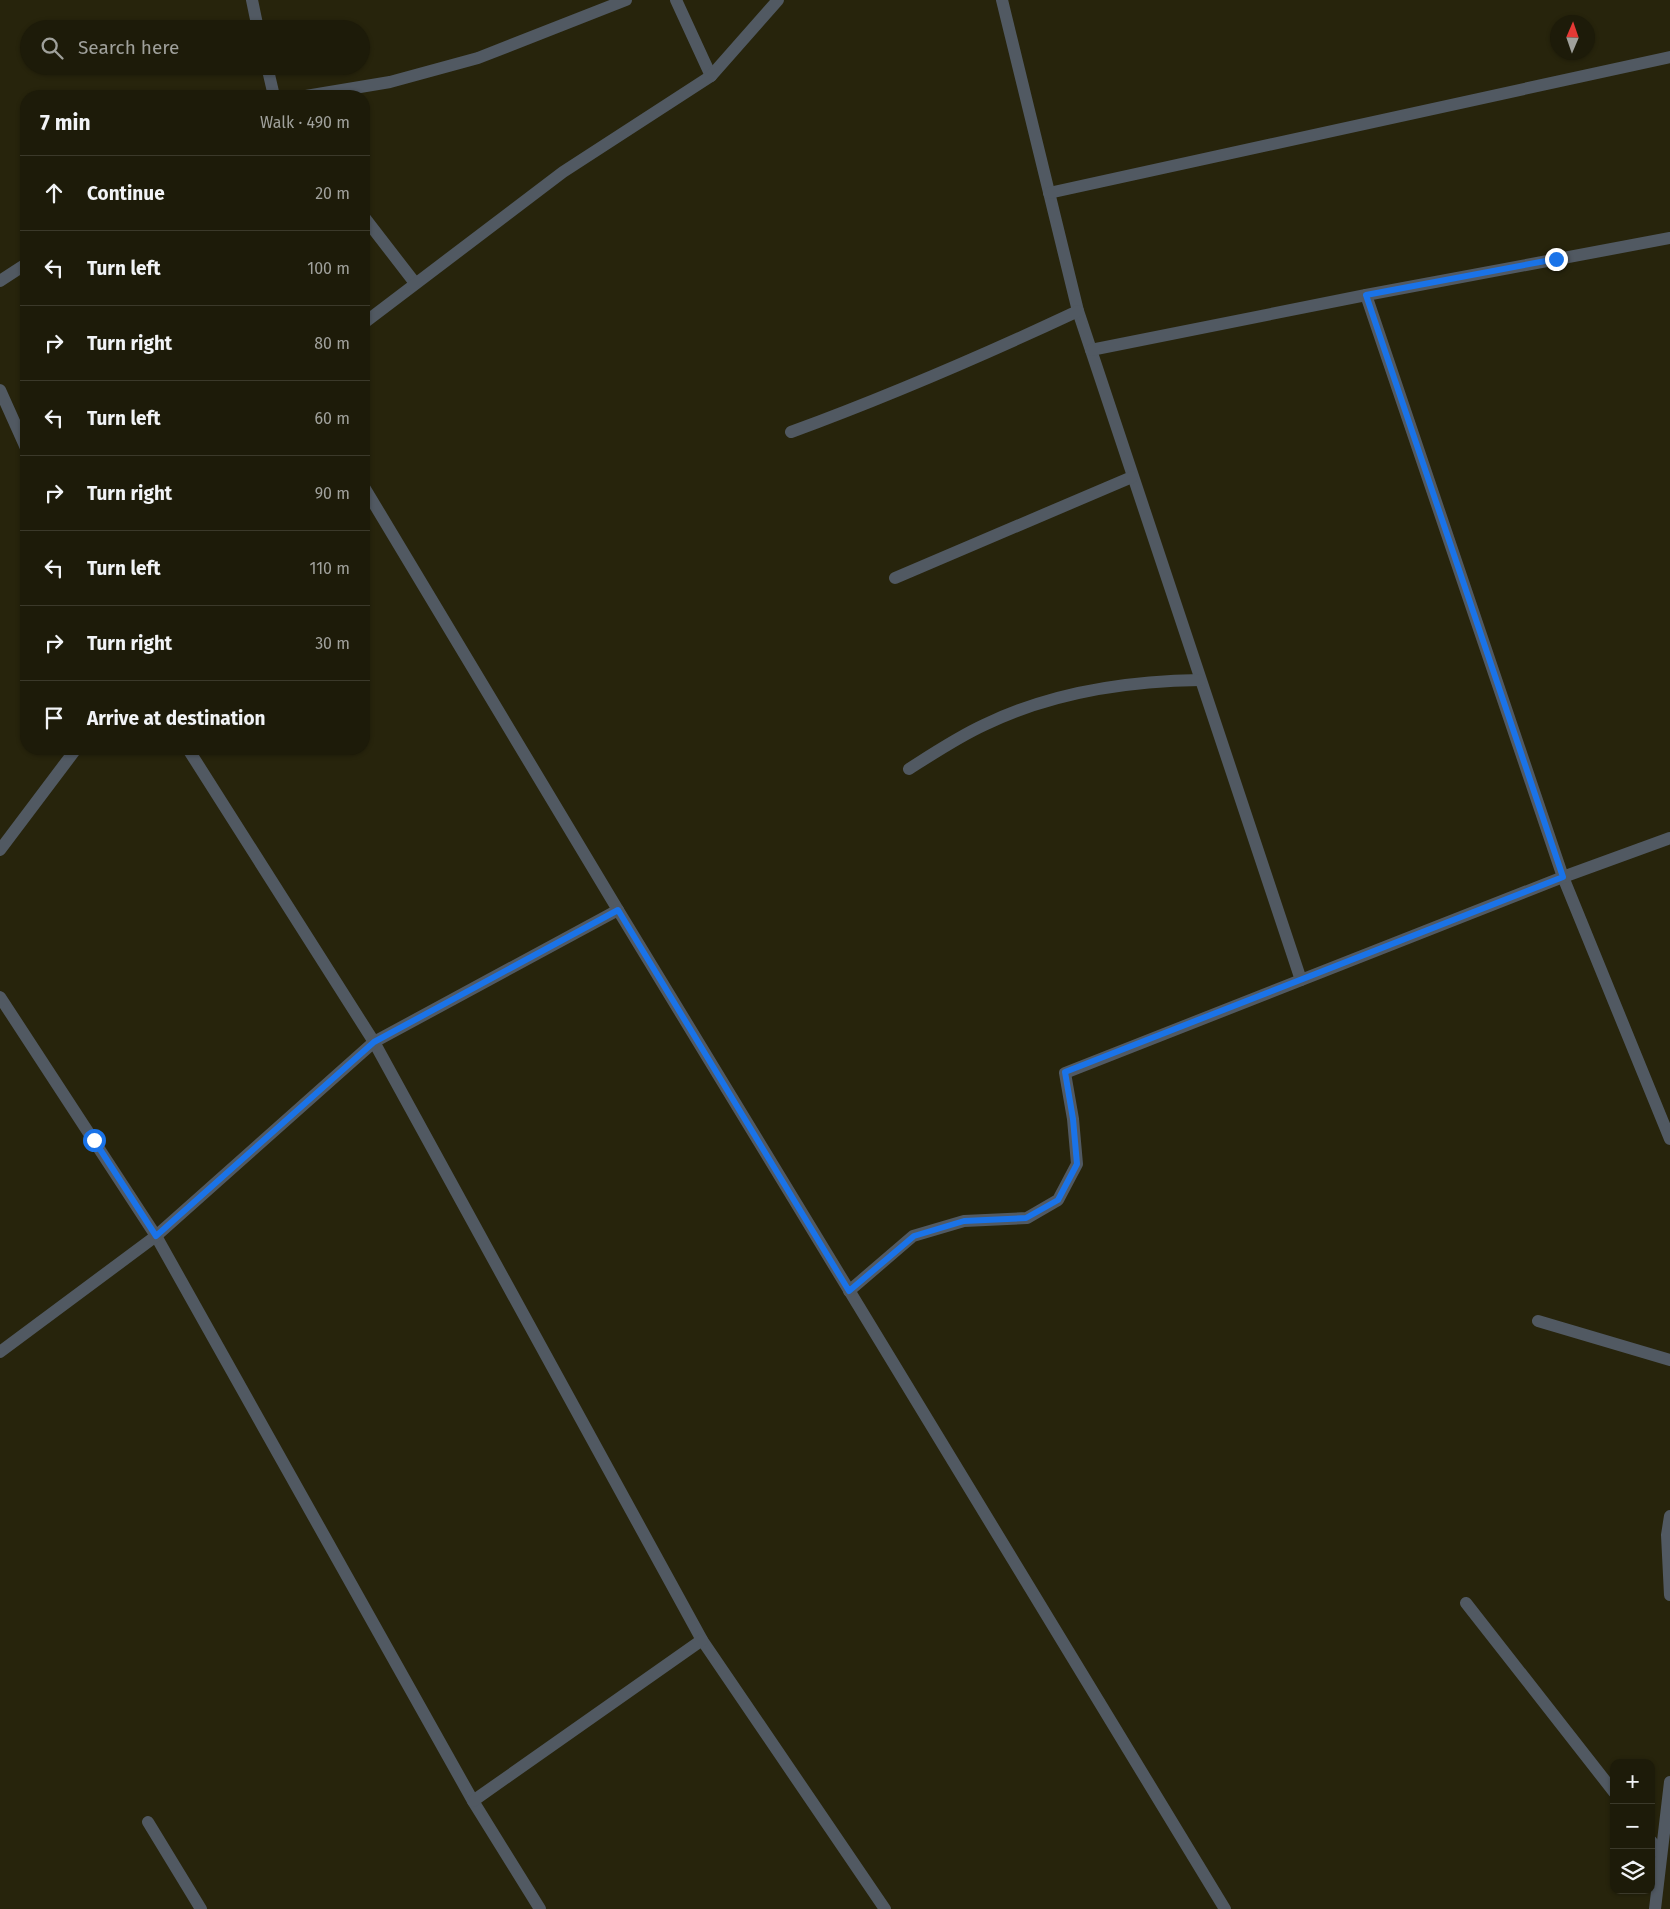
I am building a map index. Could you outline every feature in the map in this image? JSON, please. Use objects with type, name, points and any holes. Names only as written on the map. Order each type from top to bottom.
[{"type":"street","points":[[252,0],[256,20]]},
{"type":"street","points":[[342,90],[390,82],[478,58],[626,0]]},
{"type":"street","points":[[676,0],[712,76]]},
{"type":"street","points":[[370,318],[563,172],[712,76],[778,0]]},
{"type":"street","points":[[1002,0],[1078,311],[1301,980]]},
{"type":"street","points":[[1049,193],[1670,57]]},
{"type":"street","points":[[269,75],[273,90]]},
{"type":"street","points":[[370,225],[415,283]]},
{"type":"street","points":[[1090,350],[1366,295],[1670,238]]},
{"type":"street","points":[[0,281],[20,268]]},
{"type":"street","points":[[1366,295],[1563,877],[1670,1139]]},
{"type":"street","points":[[791,432],[936,376],[1078,311]]},
{"type":"street","points":[[0,390],[20,435]]},
{"type":"street","points":[[896,578],[1132,477]]},
{"type":"street","points":[[370,497],[618,910],[1225,1909]]},
{"type":"street","points":[[909,770],[946,745],[985,724],[1068,694],[1155,681],[1200,680]]},
{"type":"street","points":[[0,850],[71,755]]},
{"type":"street","points":[[192,755],[374,1042],[702,1640],[885,1909]]},
{"type":"street","points":[[849,1291],[914,1236],[964,1221],[1026,1218],[1058,1200],[1077,1164],[1073,1119],[1065,1072],[1563,877],[1670,838]]},
{"type":"street","points":[[0,1352],[156,1236],[374,1042],[618,910]]},
{"type":"street","points":[[0,997],[156,1236],[474,1801],[540,1909]]},
{"type":"street","points":[[1538,1321],[1670,1360]]},
{"type":"street","points":[[1670,1516],[1667,1535],[1670,1595]]},
{"type":"street","points":[[1466,1603],[1610,1787]]},
{"type":"street","points":[[474,1801],[702,1640]]},
{"type":"street","points":[[1655,1909],[1670,1782]]},
{"type":"street","points":[[148,1822],[201,1909]]},
{"type":"street","points":[[1655,1846],[1661,1854]]},
{"type":"route","points":[[94,1140],[156,1236],[374,1042],[618,910],[849,1291],[914,1236],[964,1221],[1026,1218],[1058,1200],[1077,1164],[1073,1119],[1065,1072],[1563,877],[1366,295],[1556,259]]}]
